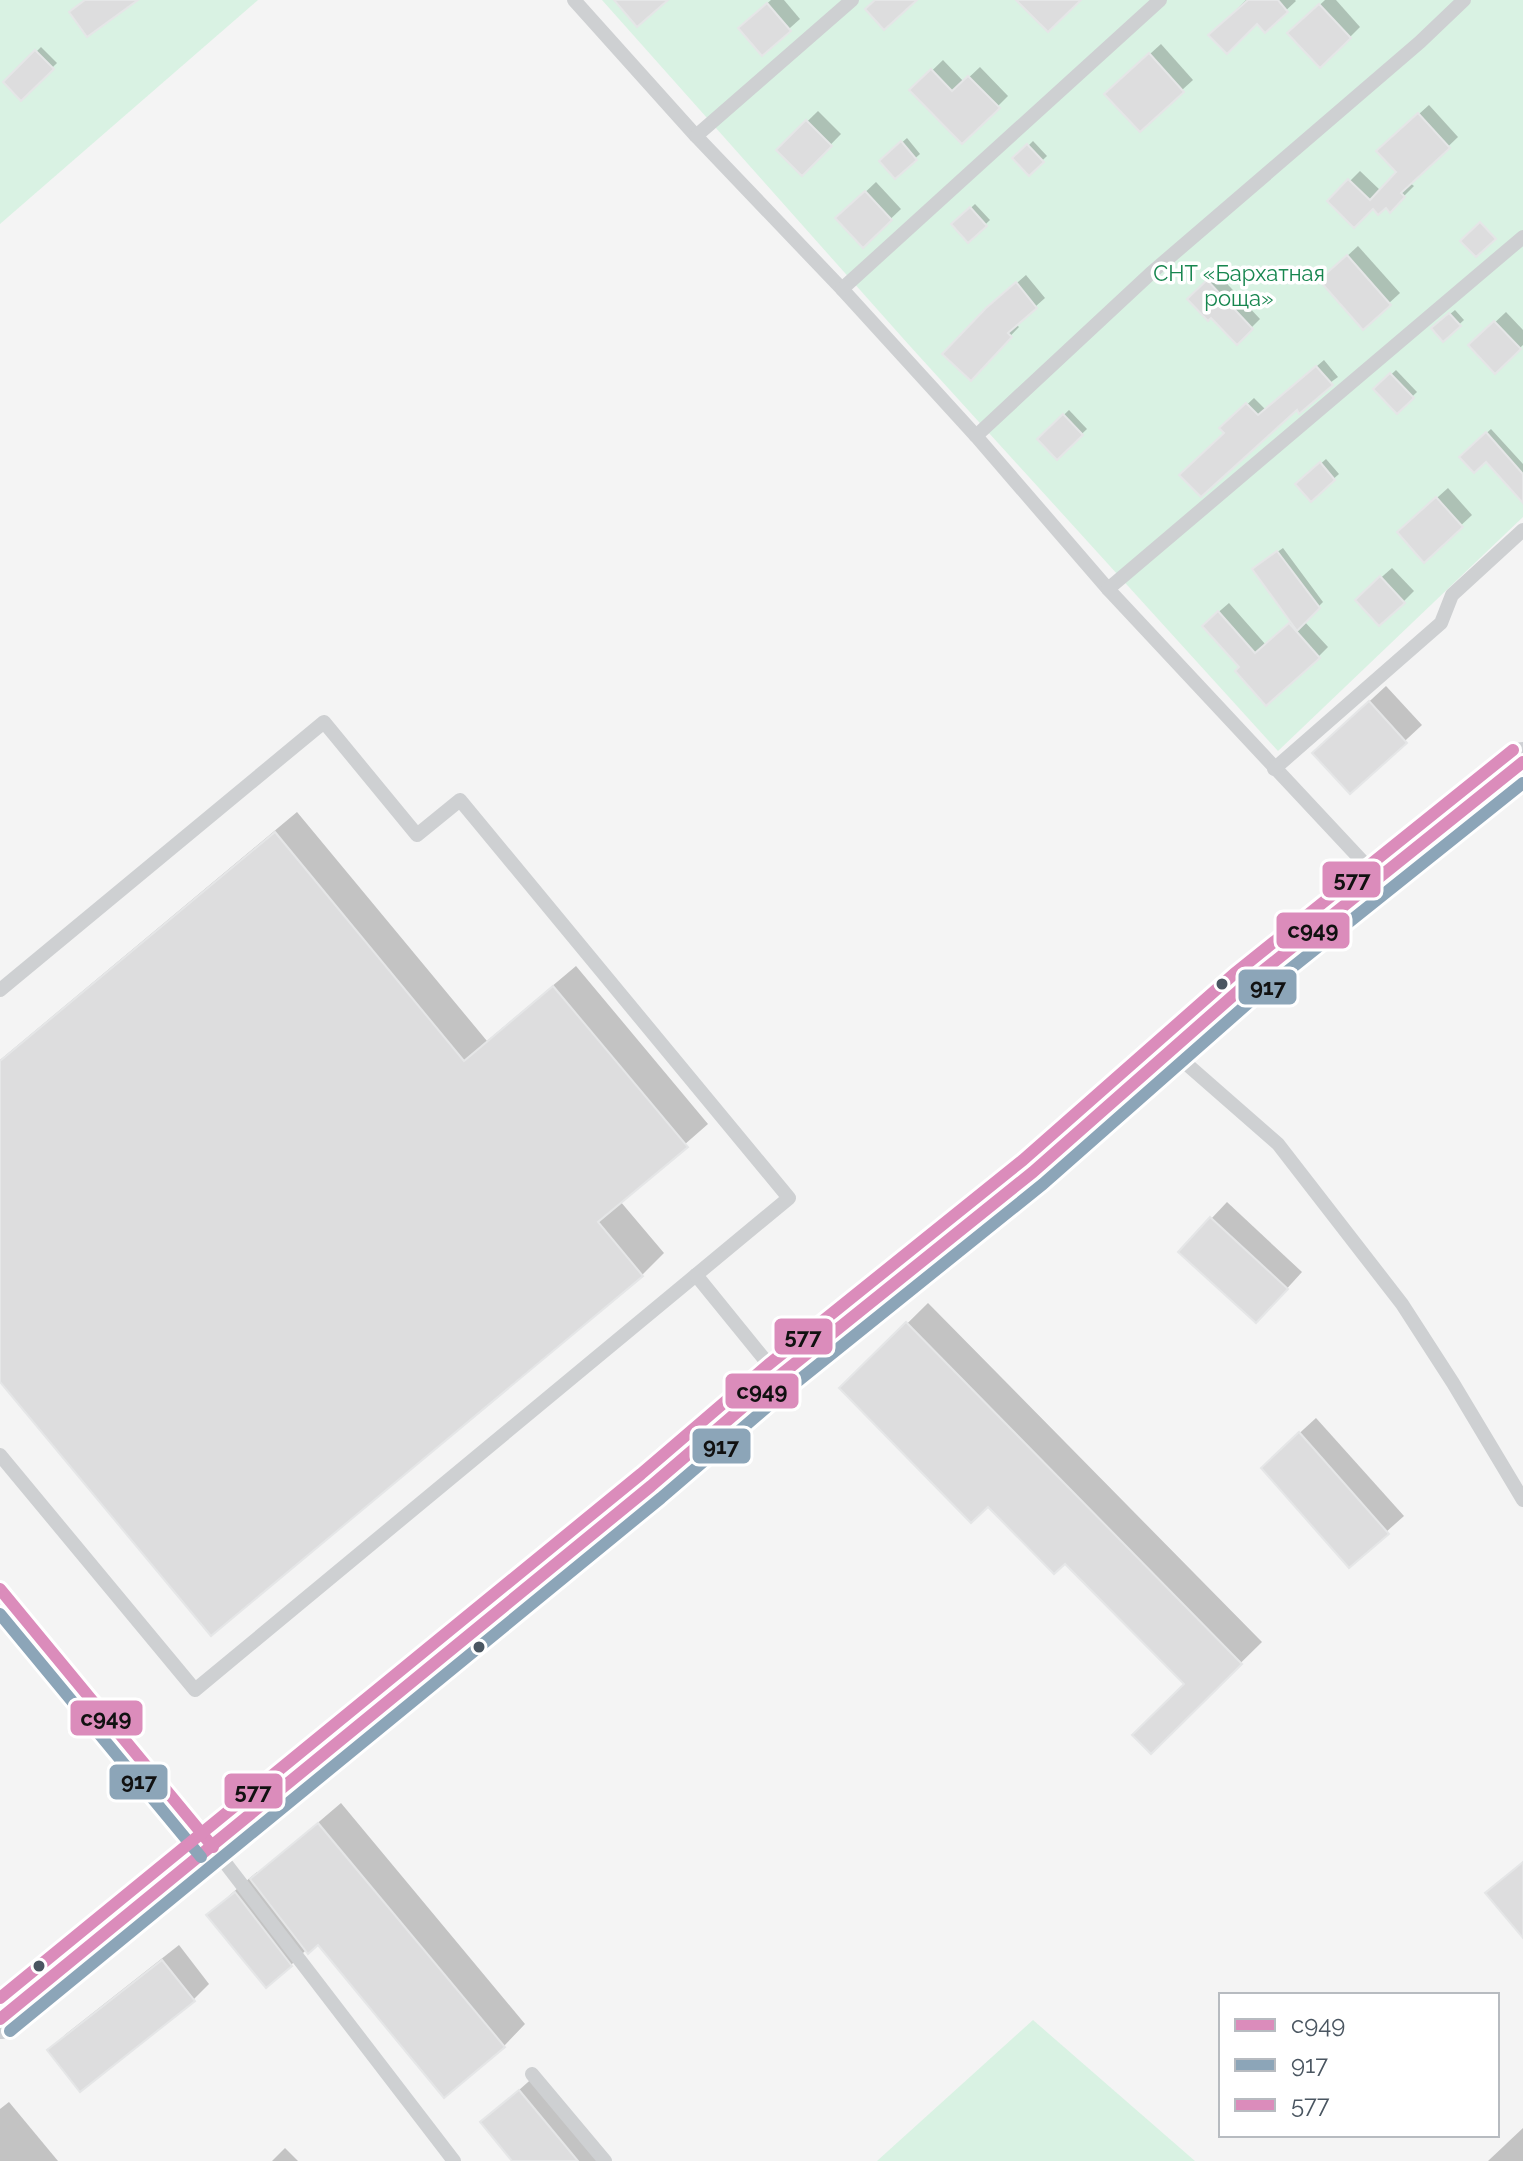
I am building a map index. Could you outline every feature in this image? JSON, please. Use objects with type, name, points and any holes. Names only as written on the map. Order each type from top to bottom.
[{"type":"main road","points":[[0,2019],[651,1486],[778,1377],[1033,1172],[1244,986],[1523,762]]},
{"type":"lane","points":[[574,0],[696,136],[976,436],[1108,589],[1378,878]]},
{"type":"lane","points":[[696,136],[852,0]]},
{"type":"lane","points":[[842,289],[1160,0]]},
{"type":"lane","points":[[976,436],[1150,274],[1420,42],[1464,0]]},
{"type":"lane","points":[[1108,589],[1523,237]]},
{"type":"lane","points":[[1274,769],[1441,623],[1452,595],[1523,530]]},
{"type":"lane","points":[[0,990],[324,722],[417,835],[460,800],[789,1198],[195,1690],[0,1455]]},
{"type":"lane","points":[[1171,1050],[1278,1144],[1402,1304],[1523,1500]]},
{"type":"lane","points":[[696,1275],[778,1377]]},
{"type":"lane","points":[[0,1589],[213,1847],[454,2161]]},
{"type":"lane","points":[[532,2074],[605,2161]]},
{"type":"green space","points":[[0,0],[258,0],[0,224]]},
{"type":"green space","name":"СНТ «Бархатная роща»","points":[[602,0],[1523,0],[1523,517],[1278,751],[909,345]]},
{"type":"green space","points":[[1033,2020],[1195,2161],[877,2161]]},
{"type":"building","points":[[85,0],[138,0],[87,37],[69,12]]},
{"type":"building","points":[[614,0],[668,0],[637,27]]},
{"type":"building","points":[[875,0],[917,0],[884,30],[865,9]]},
{"type":"building","points":[[1016,0],[1081,0],[1048,32]]},
{"type":"building","points":[[1248,0],[1278,0],[1288,12],[1265,33],[1257,24],[1227,54],[1208,35]]},
{"type":"building","points":[[767,3],[791,31],[762,56],[738,28]]},
{"type":"building","points":[[1319,4],[1351,38],[1320,68],[1287,33]]},
{"type":"building","points":[[35,50],[54,69],[21,101],[3,82]]},
{"type":"building","points":[[1149,53],[1184,92],[1140,132],[1104,94]]},
{"type":"building","points":[[931,69],[952,91],[968,76],[1000,108],[962,144],[909,90]]},
{"type":"building","points":[[1418,113],[1450,148],[1401,193],[1405,197],[1390,213],[1386,208],[1378,215],[1373,209],[1354,228],[1327,201],[1348,179],[1370,200],[1396,172],[1376,151]]},
{"type":"building","points":[[806,120],[832,146],[802,176],[776,150]]},
{"type":"building","points":[[901,141],[917,160],[895,179],[879,161]]},
{"type":"building","points":[[1027,144],[1044,162],[1029,176],[1012,158]]},
{"type":"building","points":[[865,191],[892,220],[863,248],[835,218]]},
{"type":"building","points":[[970,207],[987,226],[968,243],[951,224]]},
{"type":"building","points":[[1480,222],[1496,239],[1476,257],[1460,241]]},
{"type":"building","points":[[1347,255],[1391,305],[1363,330],[1319,280]]},
{"type":"building","points":[[1207,280],[1253,329],[1237,345],[1187,299]]},
{"type":"building","points":[[1016,282],[1037,308],[1008,333],[1012,337],[971,381],[942,354]]},
{"type":"building","points":[[1449,313],[1461,326],[1443,342],[1431,328]]},
{"type":"building","points":[[1494,321],[1521,349],[1495,374],[1468,345]]},
{"type":"building","points":[[1316,366],[1333,385],[1299,414],[1297,410],[1201,497],[1179,475],[1224,433],[1219,428],[1246,403],[1258,415]]},
{"type":"building","points":[[1390,373],[1414,398],[1397,414],[1373,389]]},
{"type":"building","points":[[1063,414],[1083,435],[1057,460],[1037,439]]},
{"type":"building","points":[[1486,432],[1523,474],[1523,503],[1486,462],[1474,473],[1459,457]]},
{"type":"building","points":[[1320,462],[1335,480],[1311,502],[1295,484]]},
{"type":"building","points":[[1436,497],[1463,527],[1424,563],[1397,532]]},
{"type":"building","points":[[1277,551],[1320,608],[1297,631],[1252,569]]},
{"type":"building","points":[[1380,576],[1405,603],[1379,626],[1355,600]]},
{"type":"building","points":[[1218,611],[1255,653],[1289,623],[1320,658],[1266,706],[1235,671],[1239,667],[1202,626]]},
{"type":"building","points":[[1369,701],[1407,743],[1350,794],[1312,753]]},
{"type":"building","points":[[275,832],[464,1061],[553,986],[688,1147],[598,1222],[643,1276],[211,1636],[0,1382],[0,1061]]},
{"type":"building","points":[[1210,1217],[1288,1289],[1256,1323],[1178,1252]]},
{"type":"building","points":[[906,1322],[1242,1664],[1151,1754],[1132,1735],[1184,1684],[1065,1564],[1054,1574],[988,1507],[971,1523],[839,1388]]},
{"type":"building","points":[[1299,1432],[1389,1534],[1349,1568],[1261,1468]]},
{"type":"building","points":[[318,1823],[505,2047],[444,2098],[318,1945],[308,1954],[250,1879]]},
{"type":"building","points":[[1523,1862],[1523,1938],[1485,1893]]},
{"type":"building","points":[[235,1892],[292,1966],[266,1988],[206,1915]]},
{"type":"building","points":[[162,1960],[195,2001],[80,2092],[47,2050]]},
{"type":"building","points":[[519,2090],[578,2161],[512,2161],[480,2122]]},
{"type":"transit line","name":"577","points":[[0,1998],[641,1474],[768,1365],[1023,1160],[1234,974],[1513,750]]},
{"type":"transit line","name":"с949","points":[[0,2019],[651,1486],[778,1377],[1033,1172],[1244,986],[1523,762]]},
{"type":"transit line","name":"917","points":[[10,2031],[661,1498],[788,1389],[1043,1184],[1254,998],[1523,783]]},
{"type":"transit line","name":"с949","points":[[0,1589],[213,1847]]},
{"type":"transit line","name":"917","points":[[0,1614],[201,1857]]}]
